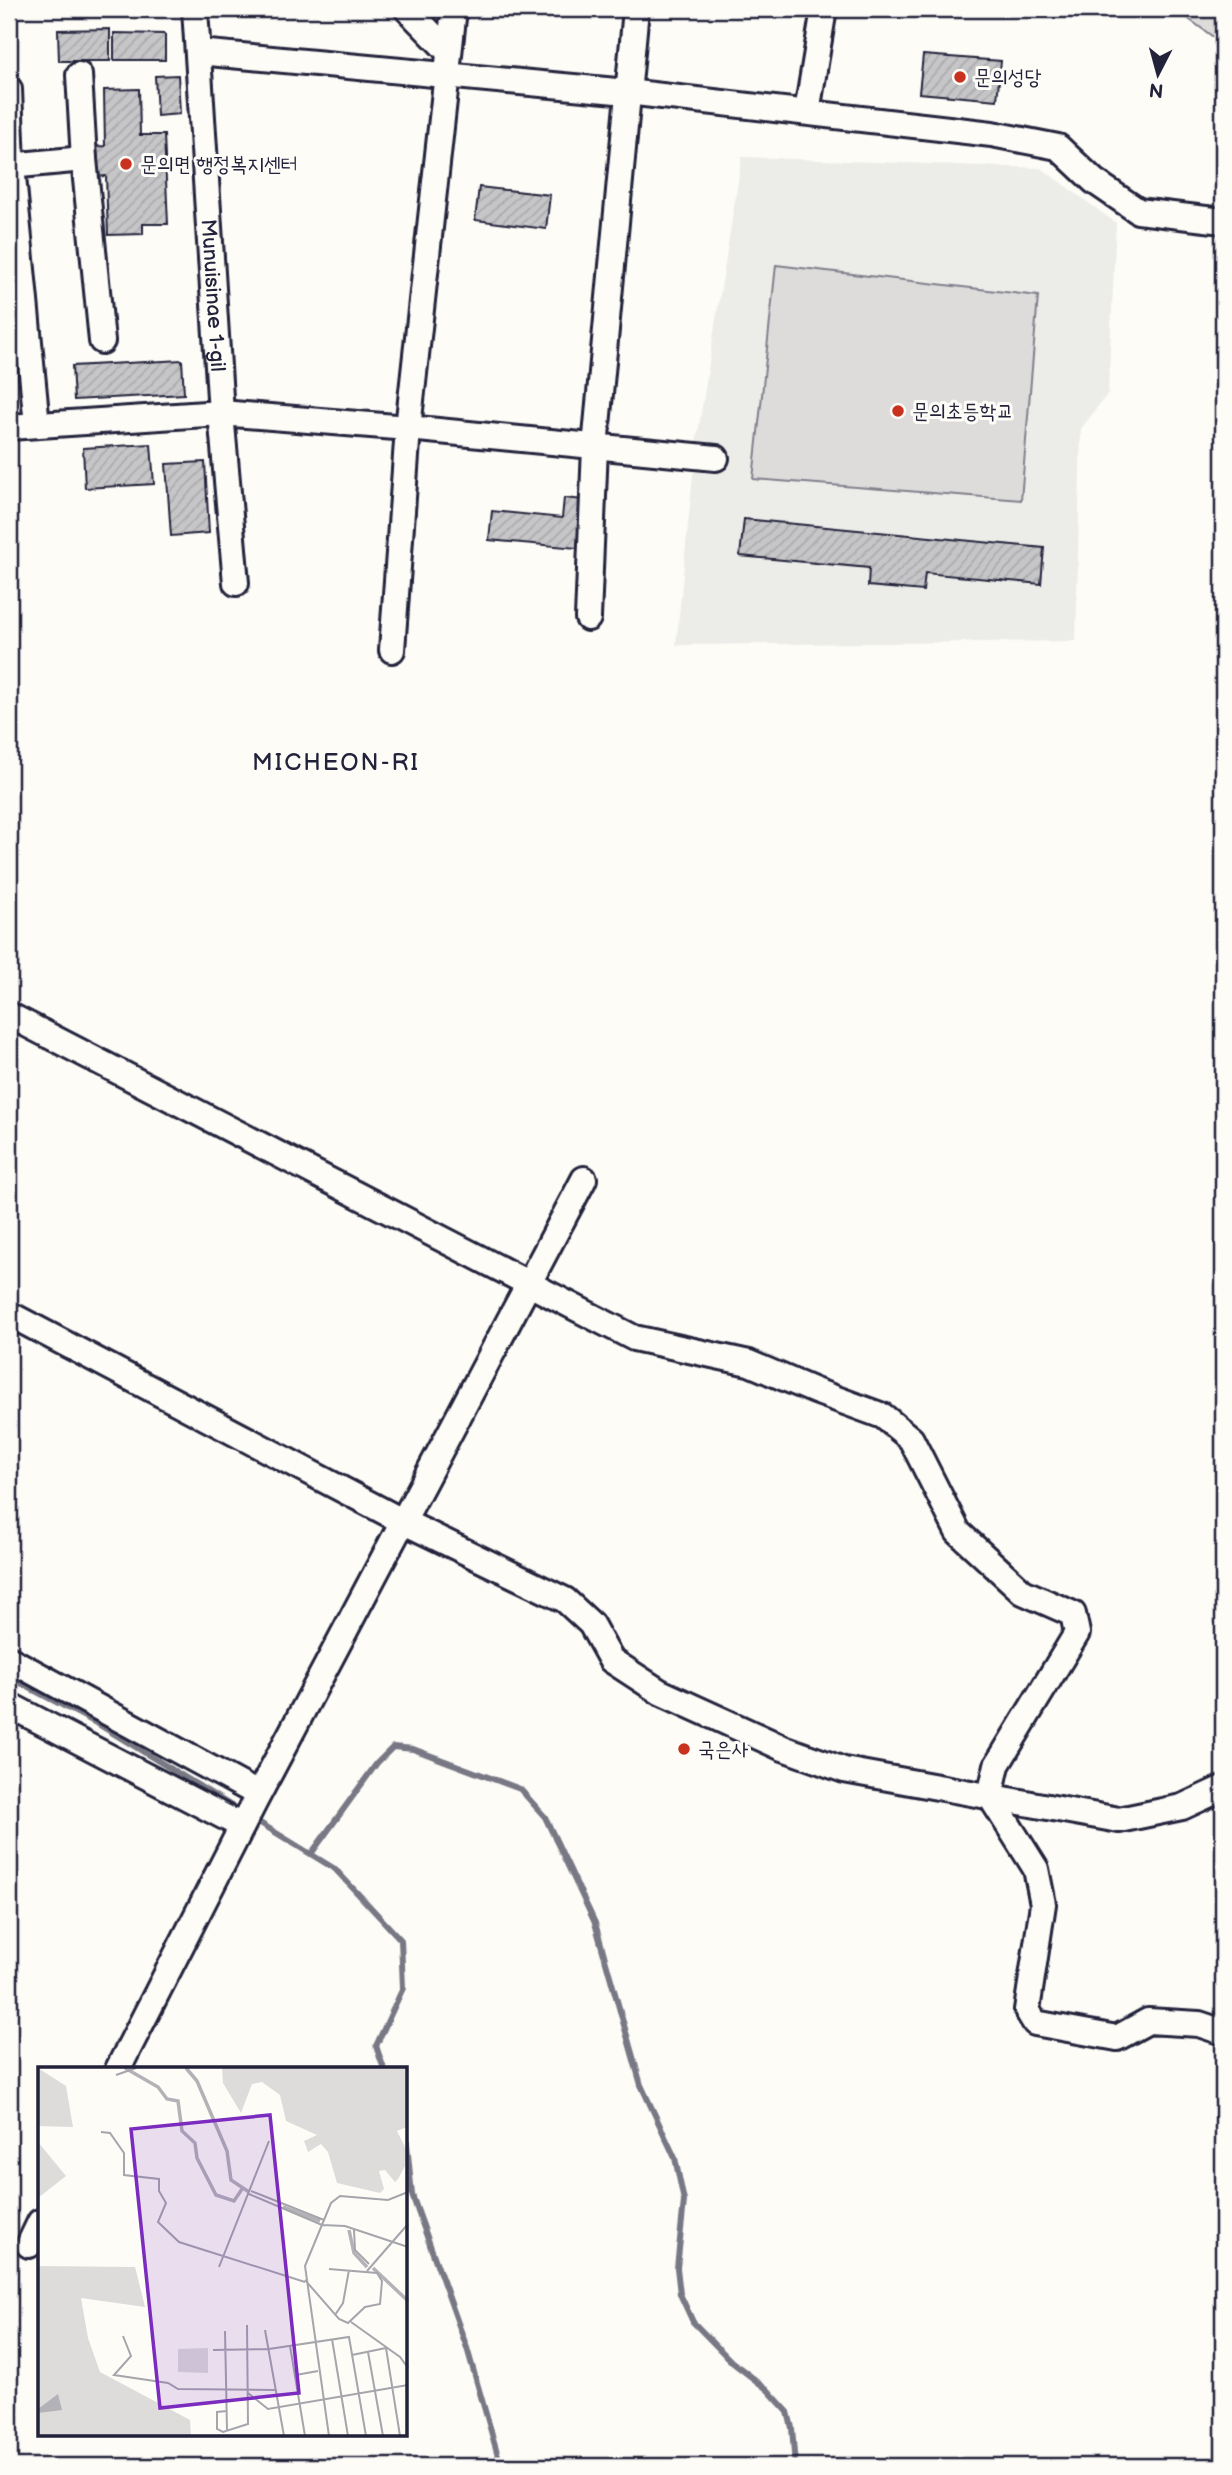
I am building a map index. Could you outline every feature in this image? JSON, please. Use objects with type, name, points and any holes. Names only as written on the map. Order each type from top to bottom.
[{"type":"street","name":"Munuisinae 1-gil","points":[[195,9],[221,413],[236,583]]},
{"type":"street","points":[[407,9],[448,64]]},
{"type":"street","points":[[392,650],[408,428],[454,9]]},
{"type":"street","points":[[588,618],[595,447],[636,9]]},
{"type":"street","points":[[807,112],[824,9]]},
{"type":"street","points":[[198,52],[448,64],[627,92],[992,134],[1058,147],[1094,181],[1138,211],[1223,221]]},
{"type":"street","points":[[79,75],[84,159],[102,341]]},
{"type":"street","points":[[9,89],[10,166],[37,425]]},
{"type":"street","points":[[10,166],[84,159]]},
{"type":"street","points":[[9,427],[221,413],[716,458]]},
{"type":"street","points":[[9,1015],[634,1338],[749,1363],[883,1416],[911,1439],[958,1532],[1023,1592],[1073,1614],[1077,1633],[997,1765],[990,1796],[1037,1869],[1043,1905],[1027,2010],[1035,2024],[1117,2038],[1148,2021],[1199,2024],[1223,2032]]},
{"type":"street","points":[[119,2067],[250,1810],[584,1179]]},
{"type":"street","points":[[9,1314],[402,1521],[565,1600],[591,1624],[611,1660],[660,1692],[783,1748],[844,1770],[1119,1820],[1182,1807],[1223,1788]]},
{"type":"street","points":[[9,1659],[250,1810]]},
{"type":"street","points":[[9,1704],[250,1810]]},
{"type":"street","points":[[29,2245],[38,2226]]},
{"type":"shaded area","name":"문의초등학교","points":[[742,157],[1041,168],[1116,223],[1108,393],[1081,429],[1076,641],[676,645],[696,445]]},
{"type":"green space","points":[[1175,9],[1223,9],[1223,44]]},
{"type":"green space","points":[[776,265],[1038,296],[1021,500],[753,479]]},
{"type":"building","points":[[110,29],[110,61],[59,61],[58,30]]},
{"type":"building","points":[[114,33],[165,34],[165,60],[114,60]]},
{"type":"building","name":"문의성당","points":[[923,55],[1001,61],[997,100],[919,93]]},
{"type":"building","points":[[178,75],[180,114],[157,116],[155,76]]},
{"type":"building","points":[[139,89],[140,135],[164,135],[168,224],[143,224],[143,234],[108,235],[106,176],[92,177],[90,147],[105,146],[104,90]]},
{"type":"building","points":[[479,187],[550,195],[546,229],[475,220]]},
{"type":"building","points":[[182,360],[184,394],[74,400],[72,366]]},
{"type":"building","points":[[151,444],[154,484],[85,488],[83,448]]},
{"type":"building","points":[[205,462],[209,533],[171,536],[166,464]]},
{"type":"building","points":[[564,498],[593,501],[588,549],[489,540],[492,511],[562,518]]},
{"type":"building","points":[[744,519],[1044,548],[1041,584],[925,573],[923,591],[868,586],[869,568],[740,556]]},
{"type":"waterway","points":[[9,1677],[98,1724],[243,1813]]},
{"type":"waterway","points":[[311,1854],[377,1763],[393,1747],[413,1749],[520,1789],[545,1817],[595,1923],[641,2085],[675,2158],[684,2201],[677,2268],[680,2294],[693,2322],[732,2362],[767,2389],[788,2412],[795,2466]]},
{"type":"waterway","points":[[252,1818],[335,1869],[401,1940],[403,1988],[376,2046],[383,2067]]},
{"type":"waterway","points":[[408,2154],[412,2195],[467,2348],[501,2466]]},
{"type":"place","name":"문의성당","points":[[960,77]]},
{"type":"place","name":"문의면 행정복지센터","points":[[126,164]]},
{"type":"place","name":"문의초등학교","points":[[898,411]]},
{"type":"place","name":"국은사","points":[[684,1749]]},
{"type":"district","name":"MICHEON-RI","points":[[336,762]]}]
